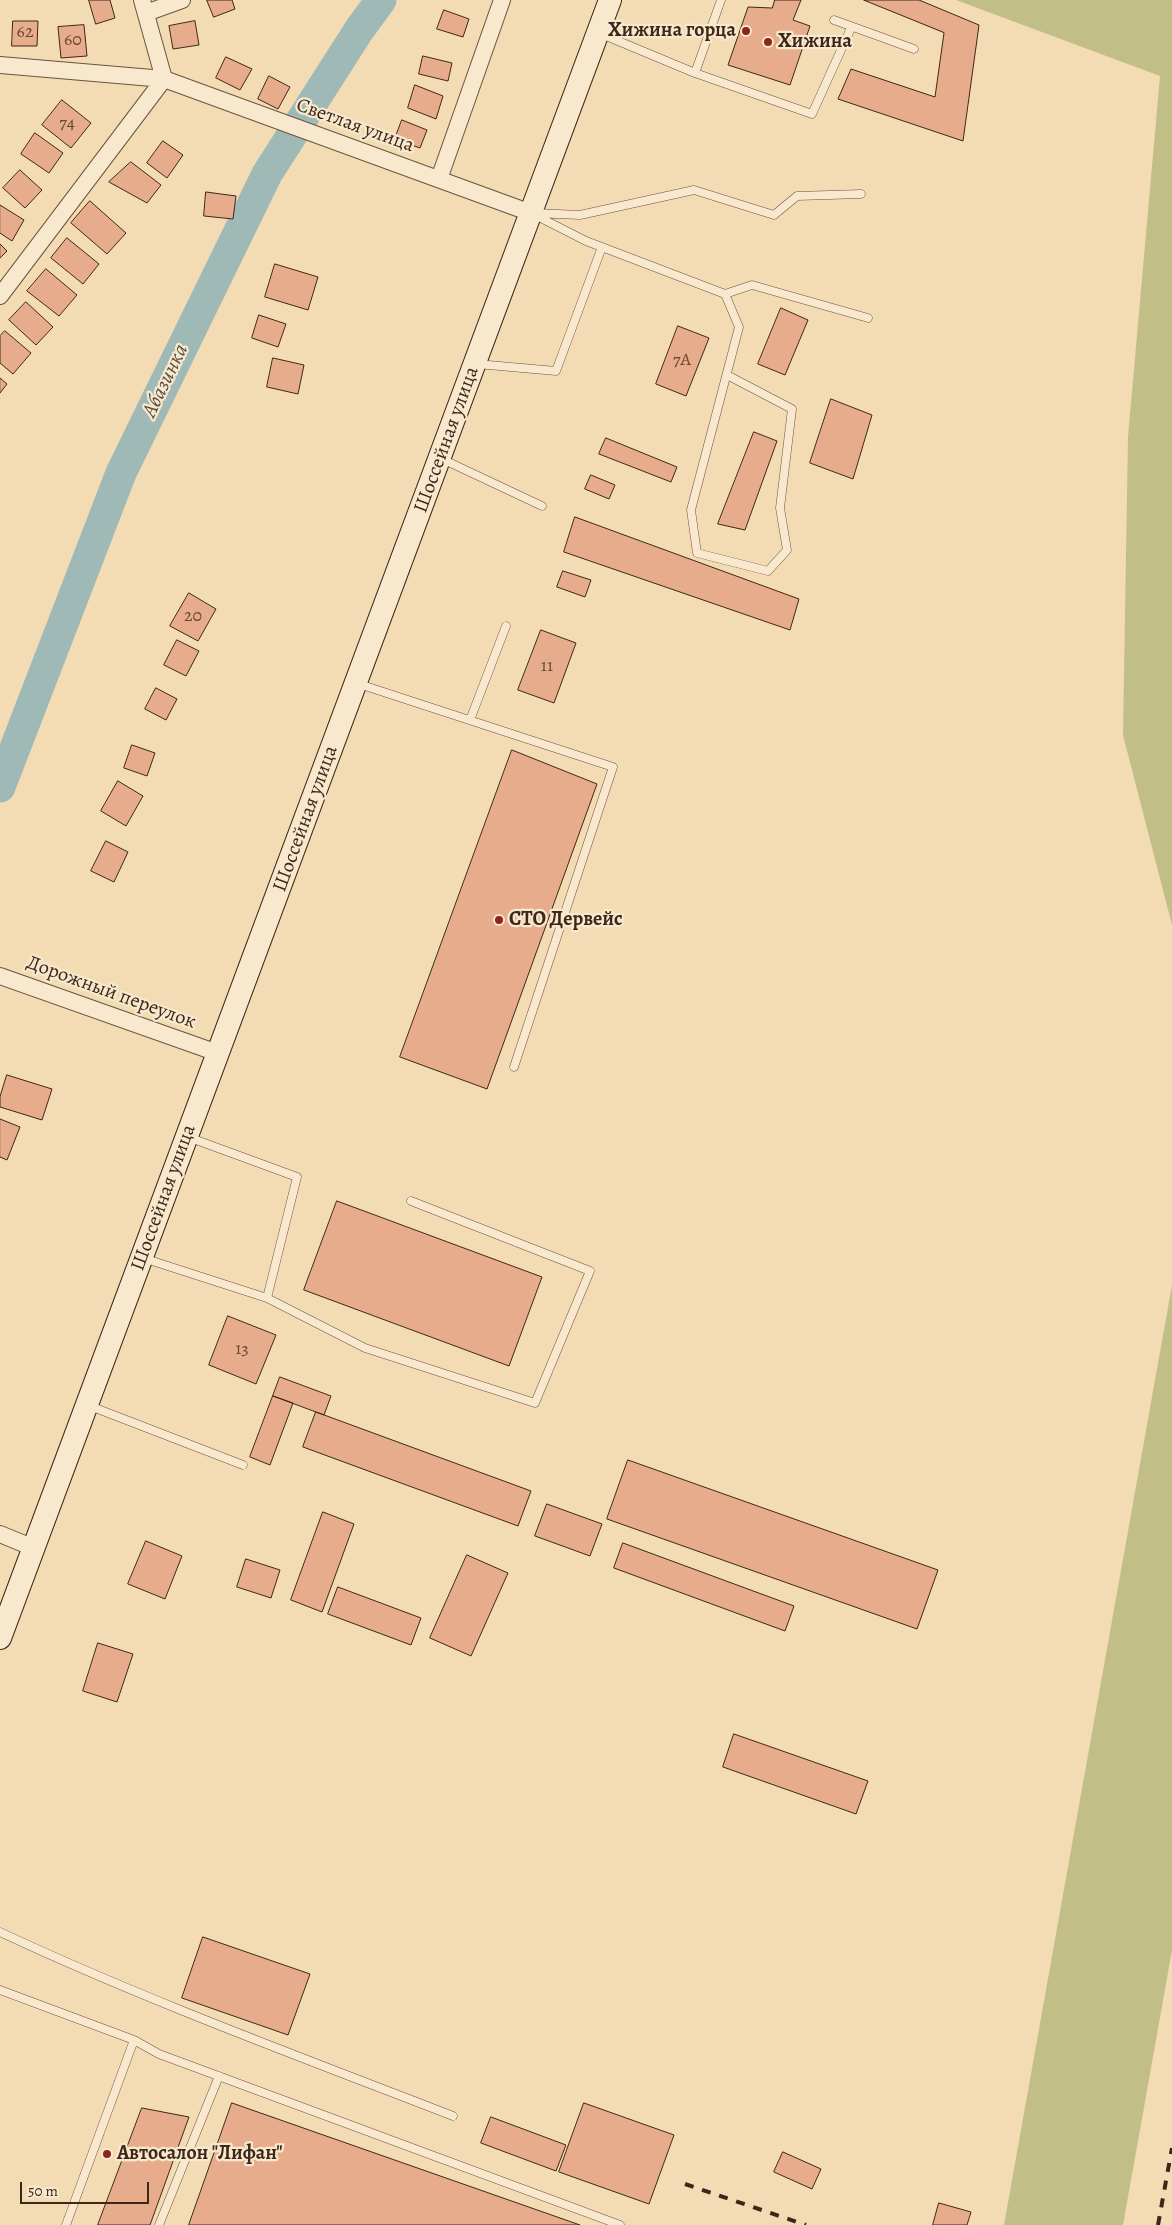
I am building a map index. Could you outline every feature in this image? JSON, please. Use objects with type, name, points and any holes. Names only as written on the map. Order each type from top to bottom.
[{"type":"main road","name":"Шоссейная улица","points":[[83,1403],[142,1257],[357,683],[475,364],[527,211],[604,0]]},
{"type":"main road","name":"Шоссейная улица","points":[[0,1638],[30,1547],[208,1050],[431,448],[610,0]]},
{"type":"main road","name":"Шоссейная улица","points":[[0,1611],[30,1547]]},
{"type":"street","points":[[0,296],[164,79],[144,7],[182,0]]},
{"type":"street","points":[[439,179],[502,0]]},
{"type":"street","name":"Светлая улица","points":[[0,65],[164,79],[527,211]]},
{"type":"street","name":"Дорожный переулок","points":[[0,976],[208,1050]]},
{"type":"street","points":[[0,1534],[30,1547]]},
{"type":"lane","points":[[695,73],[721,0]]},
{"type":"lane","points":[[834,20],[851,28],[914,49]]},
{"type":"lane","points":[[598,32],[695,73],[812,114],[851,28]]},
{"type":"lane","points":[[527,211],[580,215],[694,190],[774,215],[797,196],[861,194]]},
{"type":"lane","points":[[527,211],[602,247],[725,294],[752,285],[868,318]]},
{"type":"lane","points":[[475,364],[556,371],[602,247]]},
{"type":"lane","points":[[725,294],[739,327],[691,510],[698,553],[768,572],[787,550],[780,508],[792,408],[727,375]]},
{"type":"lane","points":[[440,458],[542,506]]},
{"type":"lane","points":[[470,720],[506,626]]},
{"type":"lane","points":[[357,683],[613,767],[514,1066]]},
{"type":"lane","points":[[186,1136],[297,1177],[267,1298]]},
{"type":"lane","points":[[142,1257],[267,1298],[365,1348],[535,1403],[590,1271],[411,1201]]},
{"type":"lane","points":[[83,1403],[243,1465]]},
{"type":"lane","points":[[0,1932],[90,1974],[453,2116]]},
{"type":"lane","points":[[0,1990],[134,2040],[159,2054],[620,2225]]},
{"type":"lane","points":[[66,2225],[134,2040]]},
{"type":"lane","points":[[159,2225],[219,2076]]},
{"type":"shaded area","points":[[956,0],[1172,0],[1172,925],[1123,735],[1128,437],[1160,76]]},
{"type":"shaded area","points":[[1172,1285],[1172,1950],[1123,2225],[1004,2225]]},
{"type":"building","points":[[89,0],[110,0],[115,18],[96,24]]},
{"type":"building","points":[[207,0],[232,0],[235,9],[214,17]]},
{"type":"building","points":[[775,0],[801,0],[793,20],[810,26],[790,85],[728,65],[748,7],[772,8]]},
{"type":"building","points":[[864,0],[919,0],[979,25],[963,141],[838,99],[851,69],[935,97],[944,33]]},
{"type":"building","points":[[444,10],[469,19],[463,37],[437,29]]},
{"type":"building","points":[[13,21],[38,21],[37,46],[12,46]]},
{"type":"building","points":[[195,21],[199,45],[173,49],[169,26]]},
{"type":"building","points":[[84,25],[87,56],[61,58],[58,27]]},
{"type":"building","points":[[423,56],[452,63],[448,81],[419,74]]},
{"type":"building","points":[[226,57],[252,69],[240,90],[216,78]]},
{"type":"building","points":[[269,76],[290,87],[278,109],[258,99]]},
{"type":"building","points":[[415,85],[443,96],[436,119],[408,108]]},
{"type":"building","points":[[62,100],[91,123],[71,148],[42,125]]},
{"type":"building","points":[[402,120],[427,130],[420,148],[395,139]]},
{"type":"building","points":[[35,133],[63,153],[49,173],[21,154]]},
{"type":"building","points":[[163,141],[183,155],[167,178],[147,163]]},
{"type":"building","points":[[131,162],[161,185],[147,203],[109,182]]},
{"type":"building","points":[[20,170],[42,190],[25,208],[3,188]]},
{"type":"building","points":[[206,192],[236,196],[233,219],[204,216]]},
{"type":"building","points":[[90,201],[126,233],[107,254],[71,223]]},
{"type":"building","points":[[0,205],[24,220],[12,241],[0,233]]},
{"type":"building","points":[[67,238],[99,264],[83,284],[51,258]]},
{"type":"building","points":[[0,244],[7,251],[0,258]]},
{"type":"building","points":[[275,264],[318,277],[308,310],[265,297]]},
{"type":"building","points":[[46,269],[77,295],[59,316],[27,291]]},
{"type":"building","points":[[26,302],[53,327],[36,345],[9,320]]},
{"type":"building","points":[[781,308],[808,320],[785,375],[758,364]]},
{"type":"building","points":[[259,315],[286,324],[278,347],[252,338]]},
{"type":"building","points":[[678,326],[709,338],[686,396],[656,384]]},
{"type":"building","points":[[5,331],[31,353],[13,374],[0,363],[0,336]]},
{"type":"building","points":[[273,358],[304,365],[298,394],[267,387]]},
{"type":"building","points":[[0,378],[7,384],[0,393]]},
{"type":"building","points":[[831,399],[872,415],[853,479],[810,463]]},
{"type":"building","points":[[754,432],[777,441],[745,530],[718,524]]},
{"type":"building","points":[[606,438],[677,467],[671,482],[599,454]]},
{"type":"building","points":[[591,475],[615,485],[609,499],[585,489]]},
{"type":"building","points":[[575,517],[799,599],[790,630],[564,552]]},
{"type":"building","points":[[563,571],[591,580],[585,597],[557,587]]},
{"type":"building","points":[[189,593],[216,609],[198,641],[170,626]]},
{"type":"building","points":[[541,630],[576,643],[554,703],[518,690]]},
{"type":"building","points":[[177,640],[199,651],[186,676],[164,665]]},
{"type":"building","points":[[156,688],[177,699],[166,720],[145,709]]},
{"type":"building","points":[[132,745],[155,753],[147,776],[124,768]]},
{"type":"building","name":"СТО Дервейс","points":[[512,750],[597,784],[487,1089],[400,1057]]},
{"type":"building","points":[[118,781],[143,796],[126,826],[101,811]]},
{"type":"building","points":[[106,841],[128,852],[114,882],[91,871]]},
{"type":"building","points":[[7,1075],[52,1089],[42,1120],[0,1107],[0,1097]]},
{"type":"building","points":[[0,1119],[20,1127],[7,1160],[0,1157]]},
{"type":"building","points":[[337,1201],[542,1277],[509,1366],[304,1290]]},
{"type":"building","points":[[228,1316],[276,1335],[256,1384],[209,1365]]},
{"type":"building","points":[[280,1377],[331,1396],[324,1415],[273,1396]]},
{"type":"building","points":[[273,1396],[293,1403],[270,1465],[250,1457]]},
{"type":"building","points":[[316,1412],[531,1491],[518,1526],[303,1447]]},
{"type":"building","points":[[628,1460],[938,1570],[917,1629],[607,1519]]},
{"type":"building","points":[[547,1504],[602,1524],[590,1556],[535,1536]]},
{"type":"building","points":[[323,1512],[354,1524],[322,1612],[291,1600]]},
{"type":"building","points":[[146,1541],[182,1556],[165,1599],[128,1584]]},
{"type":"building","points":[[623,1543],[794,1606],[785,1631],[614,1568]]},
{"type":"building","points":[[467,1555],[508,1573],[471,1656],[430,1638]]},
{"type":"building","points":[[246,1559],[280,1570],[271,1598],[237,1587]]},
{"type":"building","points":[[338,1587],[421,1618],[411,1645],[328,1614]]},
{"type":"building","points":[[98,1643],[133,1654],[117,1702],[83,1691]]},
{"type":"building","points":[[734,1734],[868,1781],[856,1814],[723,1767]]},
{"type":"building","points":[[203,1937],[310,1974],[288,2035],[182,1998]]},
{"type":"building","points":[[232,2103],[580,2225],[189,2225]]},
{"type":"building","points":[[584,2103],[674,2135],[649,2204],[559,2172]]},
{"type":"building","points":[[142,2108],[189,2117],[150,2225],[98,2225]]},
{"type":"building","points":[[491,2117],[566,2145],[556,2171],[481,2143]]},
{"type":"building","points":[[783,2152],[821,2169],[812,2189],[774,2172]]},
{"type":"building","points":[[939,2203],[971,2212],[967,2225],[933,2225]]},
{"type":"waterway","name":"Абазинка","points":[[0,787],[121,473],[267,174],[359,30],[381,0]]},
{"type":"railway","points":[[1158,2225],[1172,2148]]},
{"type":"railway","points":[[685,2184],[806,2225]]},
{"type":"place","name":"Хижина горца","points":[[746,31]]},
{"type":"place","name":"Хижина","points":[[768,42]]},
{"type":"place","name":"СТО Дервейс","points":[[499,920]]},
{"type":"place","name":"Автосалон \"Лифан\"","points":[[107,2154]]}]
